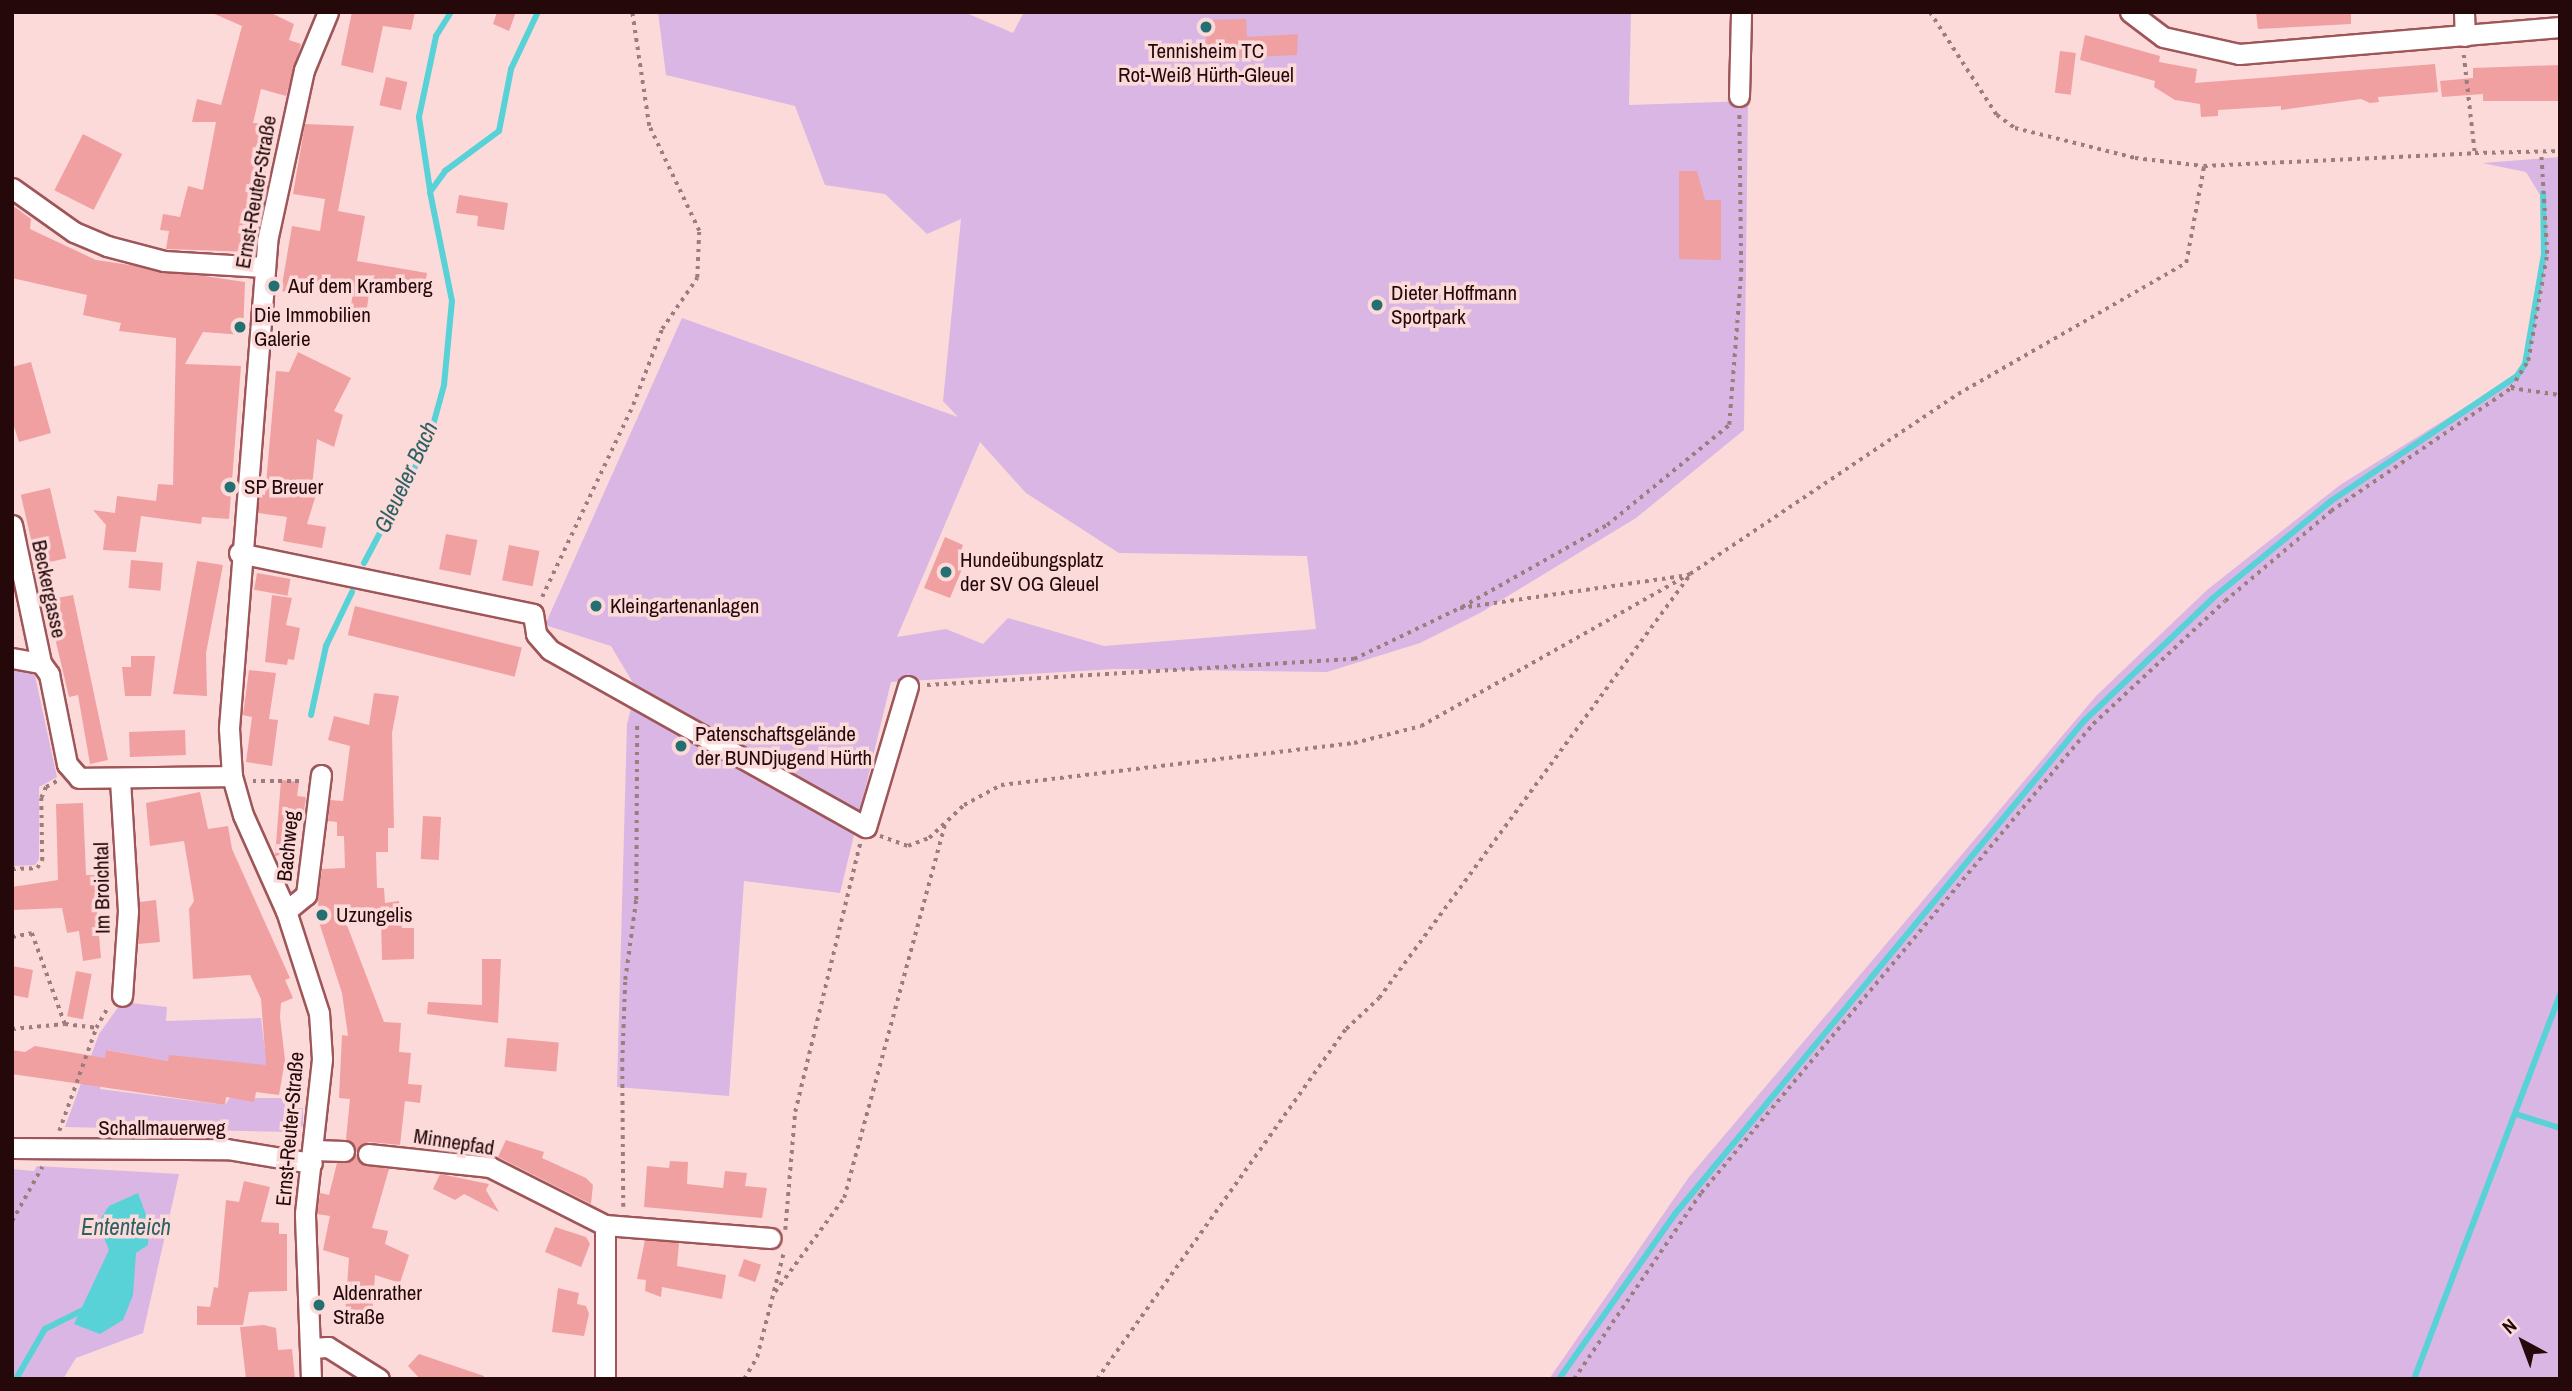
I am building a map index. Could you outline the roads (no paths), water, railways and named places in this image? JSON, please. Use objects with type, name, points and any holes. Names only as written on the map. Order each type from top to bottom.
[{"type":"street","name":"Ernst-Reuter-Straße","points":[[310,1348],[304,1262],[323,1059],[319,1013],[286,911],[258,855],[234,781],[229,673],[264,267],[289,129],[304,70],[328,12]]},
{"type":"street","points":[[1739,96],[1741,12]]},
{"type":"street","points":[[2130,12],[2163,37],[2239,54],[2560,27]]},
{"type":"street","points":[[2463,12],[2465,36]]},
{"type":"street","points":[[12,188],[74,232],[107,246],[164,261],[264,267]]},
{"type":"street","name":"Beckergasse","points":[[12,525],[41,663],[49,674],[72,773],[79,778],[120,779]]},
{"type":"street","points":[[239,553],[533,614],[536,634],[550,650],[866,827],[908,686]]},
{"type":"street","points":[[12,658],[41,663]]},
{"type":"street","points":[[120,779],[234,781]]},
{"type":"street","name":"Im Broichtal","points":[[120,779],[128,911],[122,996]]},
{"type":"street","name":"Bachweg","points":[[286,911],[306,895],[320,780]]},
{"type":"street","name":"Schallmauerweg","points":[[12,1148],[227,1149],[312,1156]]},
{"type":"street","points":[[312,1156],[344,1151]]},
{"type":"street","name":"Minnepfad","points":[[368,1154],[490,1167],[613,1225],[782,1237]]},
{"type":"street","points":[[605,1379],[613,1225]]},
{"type":"street","points":[[311,1379],[310,1348],[328,1348],[379,1379]]},
{"type":"water","name":"Ententeich","points":[[138,1193],[149,1223],[148,1245],[136,1253],[133,1295],[123,1320],[100,1334],[74,1324],[109,1250],[98,1223],[109,1206]]},
{"type":"waterway","points":[[430,190],[419,117],[436,36],[451,12]]},
{"type":"waterway","name":"Gleueler Bach","points":[[364,563],[429,440],[444,385],[452,301],[430,192],[445,171],[499,131],[511,69],[538,12]]},
{"type":"waterway","points":[[1559,1379],[1675,1214],[2084,721],[2213,598],[2331,501],[2517,376],[2525,364],[2544,254],[2543,193]]},
{"type":"waterway","name":"Gleueler Bach","points":[[311,715],[326,646],[352,592]]},
{"type":"waterway","points":[[2414,1379],[2560,994]]},
{"type":"waterway","points":[[2516,1114],[2560,1128]]},
{"type":"waterway","name":"Gleueler Bach","points":[[16,1379],[45,1329],[85,1309]]},
{"type":"place","name":"Tennisheim TC Rot-Weiß Hürth-Gleuel","points":[[1206,27]]},
{"type":"place","name":"Auf dem Kramberg","points":[[274,286]]},
{"type":"place","name":"Dieter Hoffmann Sportpark","points":[[1377,305]]},
{"type":"place","name":"Die Immobilien Galerie","points":[[240,327]]},
{"type":"place","name":"SP Breuer","points":[[230,487]]},
{"type":"place","name":"Hundeübungsplatz der SV OG Gleuel","points":[[946,572]]},
{"type":"place","name":"Kleingartenanlagen","points":[[596,606]]},
{"type":"place","name":"Patenschaftsgelände der BUNDjugend Hürth","points":[[681,746]]},
{"type":"place","name":"Uzungelis","points":[[322,915]]},
{"type":"place","name":"Aldenrather Straße","points":[[319,1305]]}]
